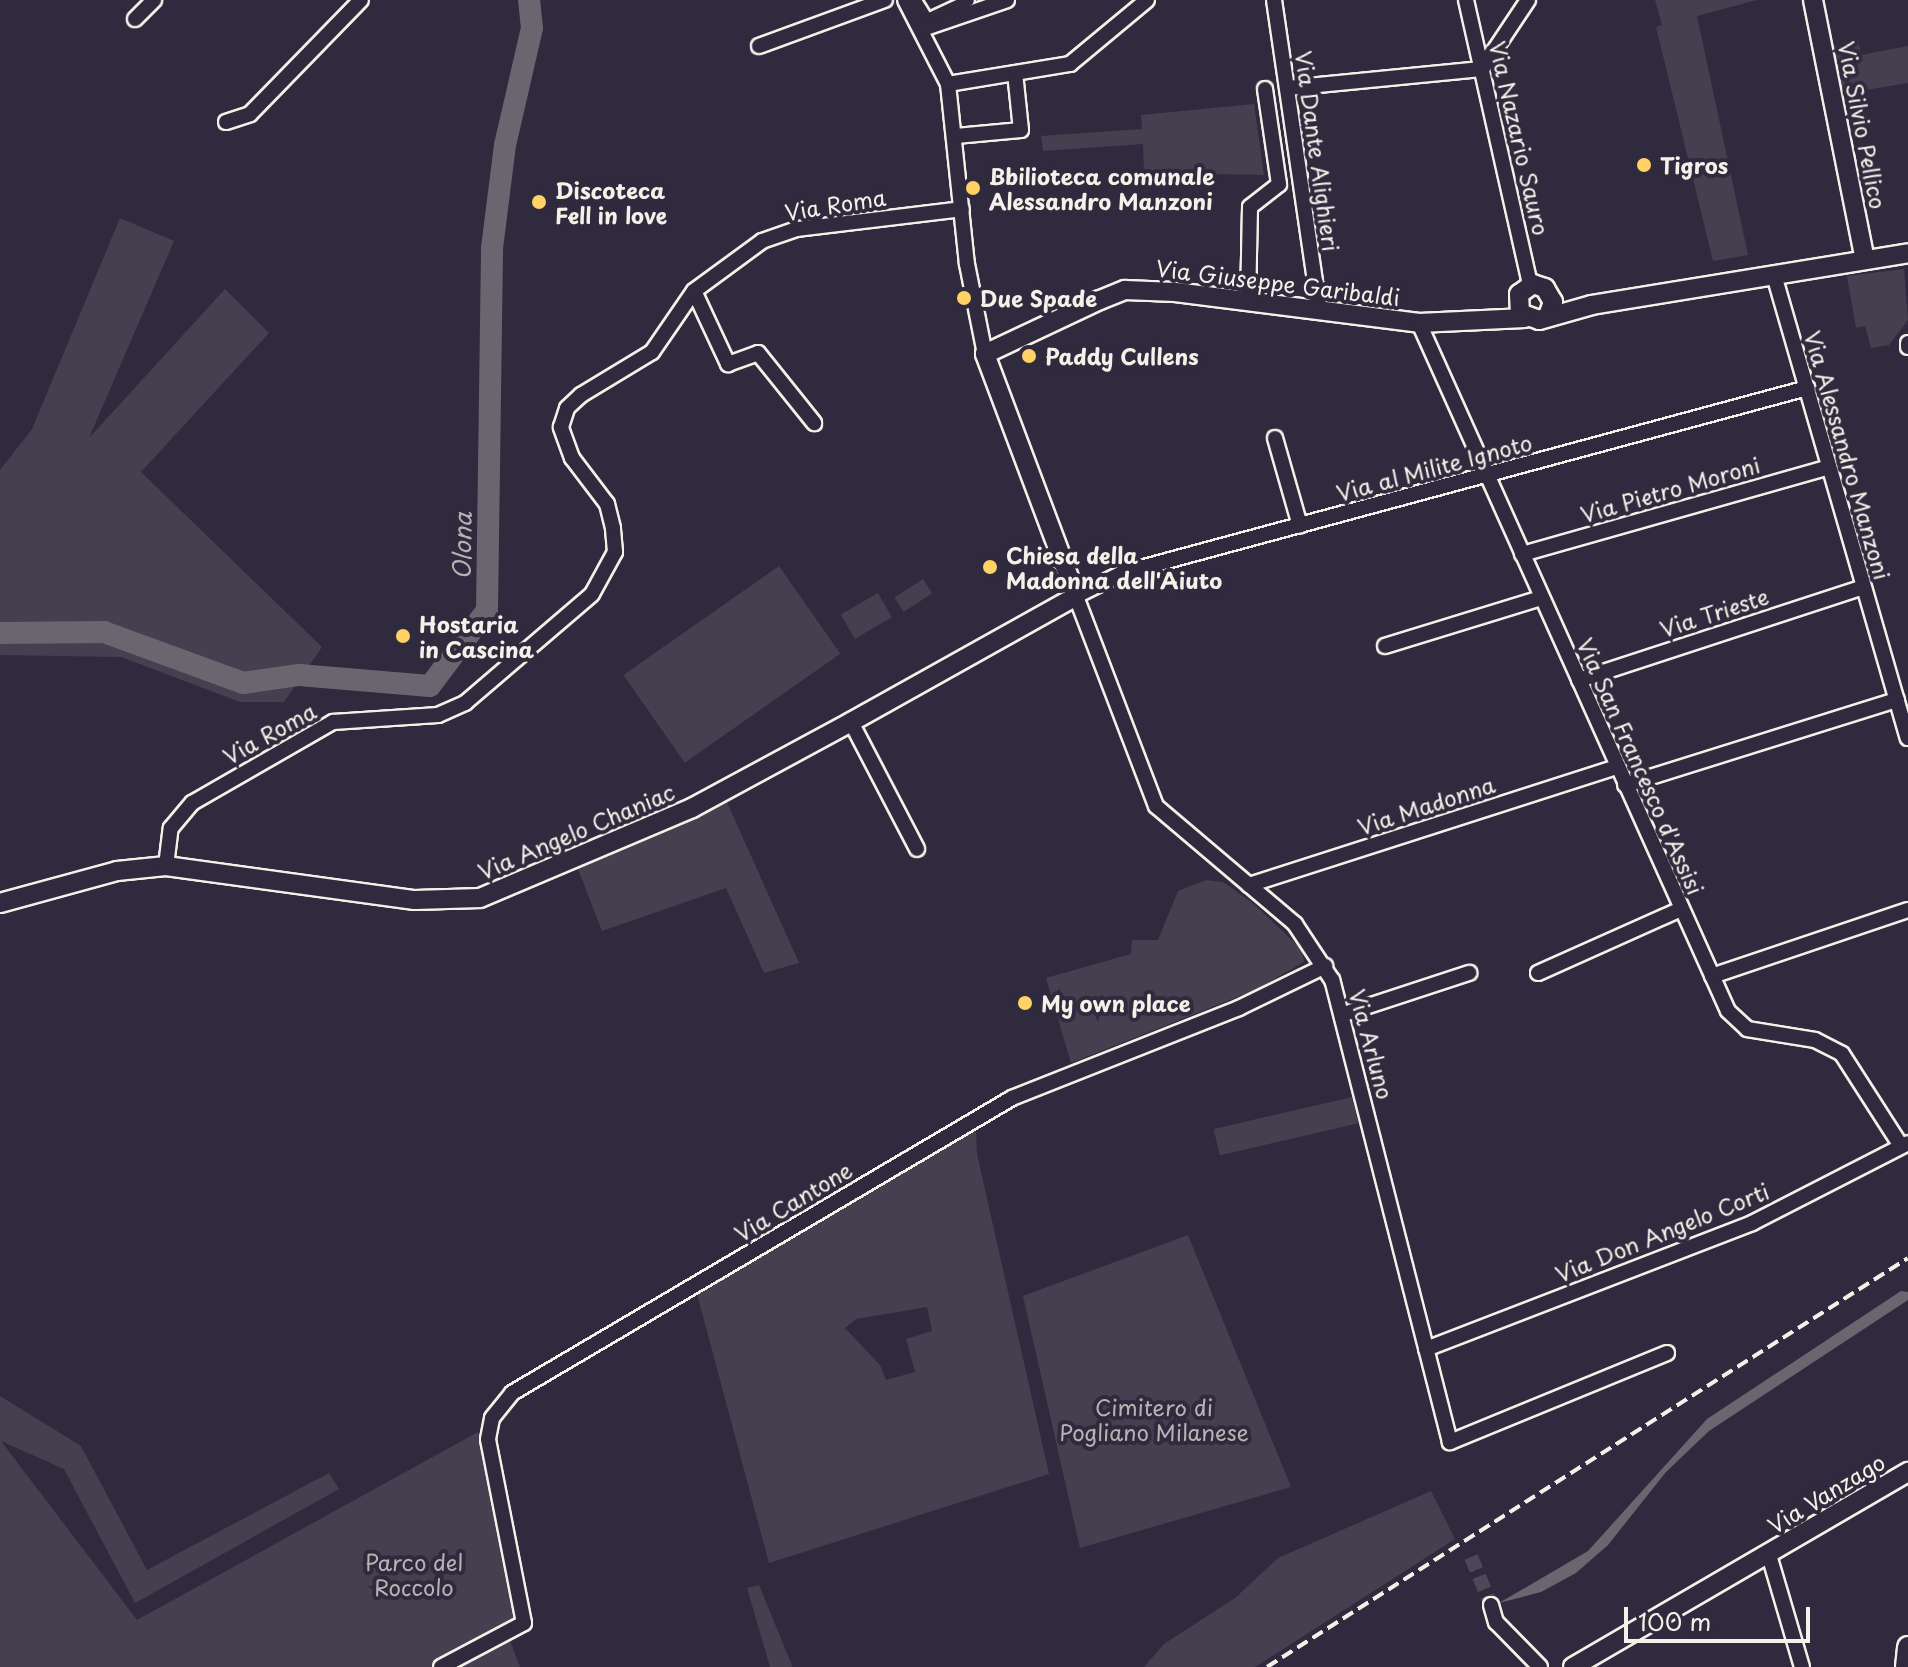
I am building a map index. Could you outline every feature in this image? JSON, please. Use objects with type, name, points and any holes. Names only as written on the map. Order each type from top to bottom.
[{"type":"main road","points":[[1906,1667],[1908,1647]]},
{"type":"street","points":[[135,19],[154,0]]},
{"type":"street","points":[[226,122],[250,114],[361,0]]},
{"type":"street","points":[[759,46],[885,0]]},
{"type":"street","points":[[905,0],[923,29],[948,84],[962,209],[985,354],[1076,596]]},
{"type":"street","points":[[915,0],[927,19],[968,0]]},
{"type":"street","points":[[923,29],[1007,0]]},
{"type":"street","name":"Via Dante Alighieri","points":[[1274,0],[1319,309]]},
{"type":"street","name":"Via Nazario Sauro","points":[[1466,0],[1526,287]]},
{"type":"street","points":[[1287,88],[1482,69],[1528,0]]},
{"type":"street","name":"Via Silvio Pellico","points":[[1813,0],[1865,260]]},
{"type":"street","points":[[948,84],[1070,64],[1140,2]]},
{"type":"street","points":[[956,136],[1021,130],[1015,73]]},
{"type":"street","points":[[1248,303],[1250,207],[1279,184],[1265,89]]},
{"type":"street","name":"Via Roma","points":[[166,866],[171,828],[192,803],[333,722],[438,715],[465,703],[592,594],[615,552],[613,528],[607,504],[572,458],[561,427],[567,408],[581,395],[652,352],[694,291],[762,241],[797,229],[962,209]]},
{"type":"street","name":"Via Giuseppe Garibaldi","points":[[985,354],[1125,290],[1319,309],[1419,323],[1539,320],[1550,306],[1592,305],[1908,253]]},
{"type":"street","name":"Via Alessandro Manzoni","points":[[1774,275],[1908,738]]},
{"type":"street","points":[[1525,318],[1526,287],[1545,288],[1550,306]]},
{"type":"street","name":"Via Giuseppe Garibaldi","points":[[1483,320],[1526,287]]},
{"type":"street","points":[[694,291],[728,364],[758,353],[814,423]]},
{"type":"street","name":"Via San Francesco d'Assisi","points":[[1419,323],[1681,909],[1712,976],[1741,1026],[1815,1040],[1842,1054],[1904,1144]]},
{"type":"street","name":"Via al Milite Ignoto","points":[[1076,596],[1122,573],[1807,388]]},
{"type":"street","points":[[1275,438],[1300,526]]},
{"type":"street","name":"Via Pietro Moroni","points":[[1522,554],[1829,467]]},
{"type":"street","name":"Via Trieste","points":[[1579,680],[1863,587]]},
{"type":"street","name":"Via Angelo Chaniac","points":[[0,903],[117,871],[166,866],[415,900],[465,901],[513,886],[692,808],[1076,596]]},
{"type":"street","name":"Via Arluno","points":[[1076,596],[1156,806],[1306,935],[1325,966],[1344,1014],[1450,1442],[1667,1353]]},
{"type":"street","points":[[1385,646],[1541,598]]},
{"type":"street","points":[[1625,785],[1897,700]]},
{"type":"street","points":[[851,722],[917,849]]},
{"type":"street","name":"Via Madonna","points":[[1249,885],[1617,767]]},
{"type":"street","points":[[1538,973],[1681,909]]},
{"type":"street","points":[[1712,976],[1908,910]]},
{"type":"street","name":"Via Cantone","points":[[441,1667],[524,1623],[488,1439],[492,1418],[512,1393],[1012,1098],[1239,1008],[1325,966]]},
{"type":"street","points":[[1344,1014],[1469,973]]},
{"type":"street","name":"Via Don Angelo Corti","points":[[1426,1349],[1752,1223],[1904,1144]]},
{"type":"street","name":"Via Vanzago","points":[[1573,1667],[1903,1474]]},
{"type":"street","name":"Via Vanzago","points":[[1769,1555],[1802,1667]]},
{"type":"street","points":[[1491,1605],[1496,1622],[1540,1667]]},
{"type":"green space","points":[[1655,0],[1757,0],[1697,16],[1748,255],[1713,261],[1656,27],[1662,25]]},
{"type":"green space","points":[[1858,40],[1861,55],[1908,46],[1908,83],[1841,94],[1832,47]]},
{"type":"green space","points":[[1254,104],[1264,175],[1155,173],[1144,169],[1143,144],[1043,151],[1041,136],[1142,129],[1141,115]]},
{"type":"green space","points":[[120,218],[174,241],[89,438],[225,289],[269,333],[141,472],[322,647],[284,702],[240,702],[121,657],[0,655],[0,470],[32,429]]},
{"type":"green space","points":[[1904,269],[1908,320],[1889,345],[1871,348],[1865,326],[1856,328],[1847,276]]},
{"type":"green space","points":[[779,566],[840,654],[685,763],[623,675]]},
{"type":"green space","points":[[923,579],[932,593],[904,612],[894,598]]},
{"type":"green space","points":[[878,593],[892,617],[855,639],[841,614]]},
{"type":"green space","points":[[726,800],[799,963],[764,973],[726,888],[602,931],[578,869]]},
{"type":"green space","points":[[1206,880],[1223,882],[1254,904],[1302,950],[1304,962],[1255,990],[1071,1063],[1046,978],[1131,954],[1132,940],[1158,940],[1178,891]]},
{"type":"green space","points":[[1352,1097],[1358,1123],[1220,1155],[1214,1129]]},
{"type":"green space","points":[[976,1130],[977,1154],[1049,1474],[769,1563],[697,1294]],"holes":[[[927,1307],[932,1331],[906,1339],[915,1372],[886,1380],[880,1365],[845,1328],[856,1319]]]},
{"type":"green space","name":"Cimitero di Pogliano Milanese","points":[[1188,1235],[1291,1487],[1080,1548],[1023,1296]]},
{"type":"green space","name":"Parco del Roccolo","points":[[0,1396],[81,1446],[147,1570],[329,1473],[339,1489],[135,1603],[64,1469],[1,1441],[137,1620],[478,1432],[520,1618],[441,1667],[0,1667]]},
{"type":"green space","points":[[1431,1491],[1455,1539],[1255,1667],[1144,1667],[1164,1644],[1235,1598],[1278,1558]]},
{"type":"green space","points":[[759,1585],[792,1667],[770,1667],[747,1588]]},
{"type":"green space","points":[[509,1638],[520,1667],[457,1667]]},
{"type":"shaded area","points":[[1901,1291],[1908,1292],[1908,1300],[1709,1431],[1666,1472],[1608,1545],[1576,1573],[1541,1592],[1499,1603],[1588,1551],[1707,1419]]},
{"type":"waterway","name":"Olona","points":[[0,633],[104,632],[243,683],[299,675],[430,686],[487,610],[492,248],[505,145],[532,28],[529,0]]},
{"type":"tunnel","points":[[1471,1557],[1491,1605]]},
{"type":"railway","points":[[1267,1667],[1908,1258]]},
{"type":"place","name":"Tigros","points":[[1644,165]]},
{"type":"place","name":"Bbilioteca comunale Alessandro Manzoni","points":[[973,188]]},
{"type":"place","name":"Discoteca Fell in love","points":[[539,202]]},
{"type":"place","name":"Due Spade","points":[[964,298]]},
{"type":"place","name":"Paddy Cullens","points":[[1029,356]]},
{"type":"place","name":"Chiesa della Madonna dell'Aiuto","points":[[990,567]]},
{"type":"place","name":"Hostaria in Cascina","points":[[403,636]]},
{"type":"place","name":"My own place","points":[[1025,1003]]}]
